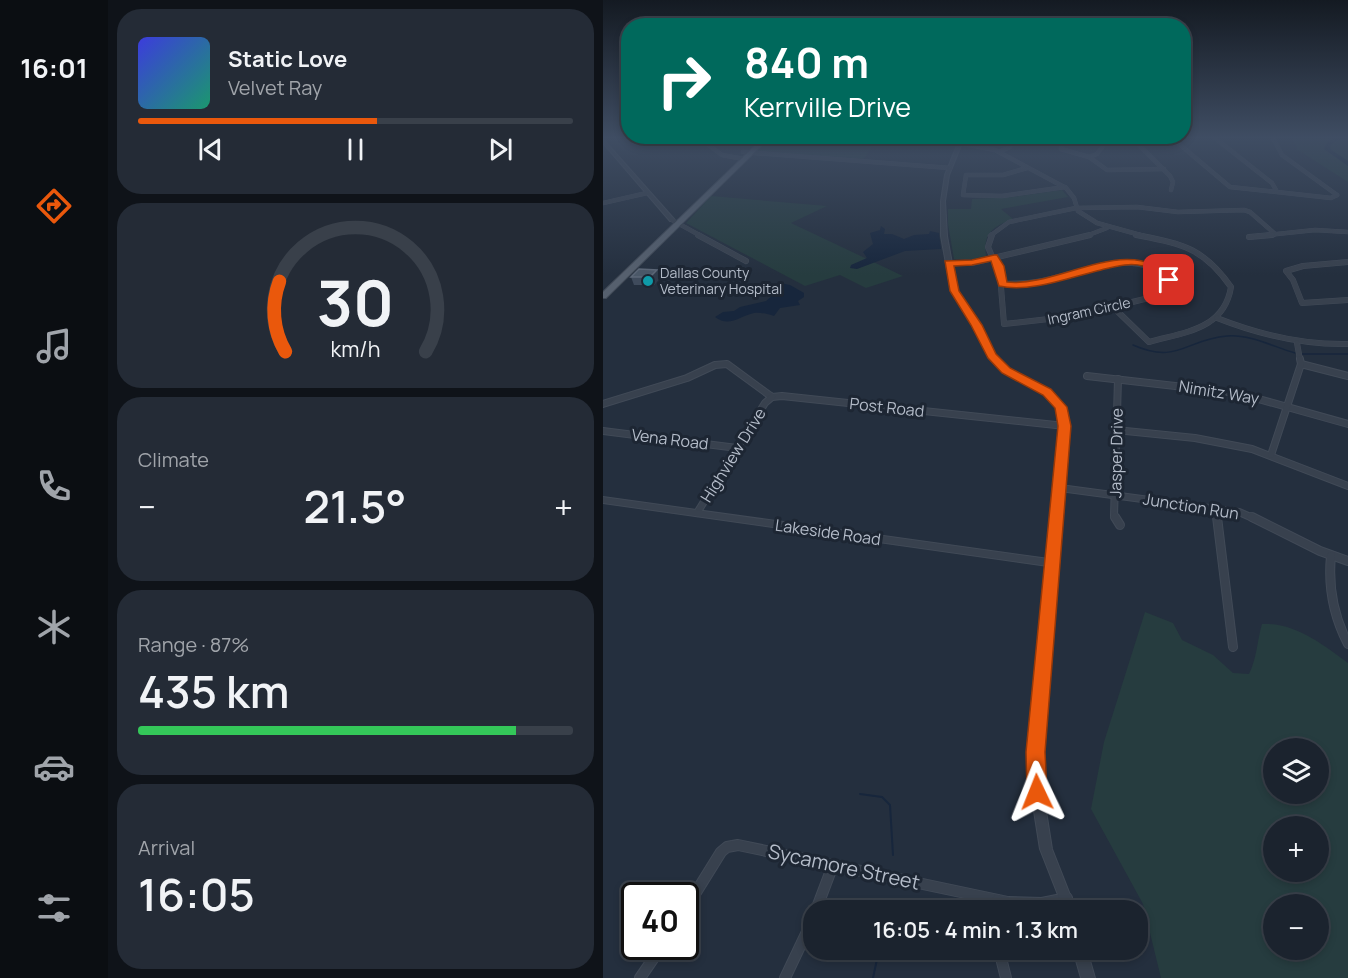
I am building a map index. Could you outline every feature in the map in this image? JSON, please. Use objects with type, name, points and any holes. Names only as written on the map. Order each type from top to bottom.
[{"type":"main road","points":[[603,296],[715,184]]},
{"type":"main road","points":[[603,286],[675,222]]},
{"type":"street","points":[[639,184],[675,222],[746,261]]},
{"type":"street","points":[[946,184],[942,218],[954,291],[976,325],[992,356],[1006,370],[1047,392],[1061,407],[1065,426],[1036,752],[1037,792],[1047,849],[1067,898]]},
{"type":"street","points":[[965,184],[963,195],[1002,196],[1065,187]]},
{"type":"street","points":[[1059,184],[1074,198],[1076,208],[1086,218],[1107,228],[1180,244],[1199,252],[1225,273],[1231,287],[1226,309],[1217,318],[1203,326],[1149,342],[1113,307]]},
{"type":"street","points":[[1170,190],[1172,184]]},
{"type":"street","points":[[1226,184],[1230,187],[1245,190],[1276,190],[1331,198],[1337,195],[1322,184]]},
{"type":"street","points":[[1272,184],[1276,190]]},
{"type":"street","points":[[603,203],[646,192]]},
{"type":"street","points":[[1003,284],[999,266],[988,247],[990,236],[1003,225],[1076,208],[1137,207],[1178,212],[1244,210],[1250,212],[1275,234]]},
{"type":"street","points":[[949,263],[972,262],[1086,236],[1107,228]]},
{"type":"street","points":[[1249,237],[1315,230],[1348,232]]},
{"type":"street","name":"Ingram Circle","points":[[1123,262],[1144,263],[1157,269],[1169,280],[1164,291],[1157,296],[1075,316],[1004,324],[1003,284],[1036,282],[1123,262]]},
{"type":"street","points":[[1348,262],[1303,266],[1286,271],[1293,280],[1302,303],[1348,300]]},
{"type":"street","points":[[1217,318],[1264,336],[1297,343],[1348,344]]},
{"type":"street","points":[[1271,455],[1301,364],[1297,343]]},
{"type":"street","points":[[603,404],[687,378],[721,364],[727,364],[772,397]]},
{"type":"street","points":[[1301,364],[1348,376]]},
{"type":"street","name":"Nimitz Way","points":[[1087,376],[1216,390],[1288,405],[1348,424]]},
{"type":"street","name":"Jasper Drive","points":[[1118,379],[1114,516],[1120,525]]},
{"type":"street","name":"Post Road","points":[[772,397],[782,396],[1065,426]]},
{"type":"street","name":"Highview Drive","points":[[697,513],[765,403],[772,397]]},
{"type":"street","points":[[1116,430],[1223,443],[1271,455],[1348,486]]},
{"type":"street","name":"Vena Road","points":[[603,431],[737,448]]},
{"type":"street","name":"Junction Run","points":[[1060,489],[1239,512],[1265,522],[1310,548],[1348,561]]},
{"type":"street","name":"Lakeside Road","points":[[603,500],[1053,563]]},
{"type":"street","points":[[1216,508],[1233,647]]},
{"type":"street","points":[[1331,556],[1330,584],[1343,635],[1348,644]]},
{"type":"street","name":"Sycamore Street","points":[[699,887],[727,847],[746,846],[976,900]]},
{"type":"street","points":[[820,900],[833,865]]},
{"type":"street","name":"Sycamore Street","points":[[1054,900],[1067,898]]},
{"type":"street","points":[[785,978],[803,940]]},
{"type":"street","points":[[640,978],[652,960]]},
{"type":"street","points":[[1002,960],[1006,978]]},
{"type":"street","points":[[1083,960],[1088,978]]},
{"type":"green space","points":[[1062,190],[1068,197],[1001,209],[1013,219],[995,228],[988,236],[986,256],[954,259],[948,209],[971,209],[972,199],[1013,197]]},
{"type":"green space","points":[[711,196],[827,206],[791,223],[903,276],[866,288],[840,275],[805,286],[686,223]]},
{"type":"green space","points":[[1145,612],[1173,623],[1182,640],[1213,655],[1233,673],[1249,674],[1254,662],[1262,624],[1286,627],[1319,642],[1348,663],[1348,978],[1161,978],[1148,925],[1148,900],[1141,900],[1091,809],[1104,742]]},
{"type":"water","points":[[881,226],[885,229],[884,234],[892,234],[904,239],[914,235],[929,234],[930,231],[939,233],[941,249],[905,251],[857,269],[850,268],[851,265],[867,258],[863,252],[873,244],[870,233],[880,230]]},
{"type":"water","points":[[778,284],[790,285],[804,293],[804,297],[798,301],[800,305],[780,308],[774,316],[754,313],[730,321],[715,317],[723,312],[766,301],[781,288]]},
{"type":"building","points":[[639,269],[657,270],[650,277],[631,277]]},
{"type":"waterway","points":[[1133,345],[1148,350],[1172,352],[1201,341],[1235,336],[1253,339],[1295,353]]},
{"type":"waterway","points":[[1302,354],[1348,354]]},
{"type":"waterway","points":[[860,794],[882,797],[890,805],[893,855]]},
{"type":"waterway","points":[[873,978],[877,960]]},
{"type":"place","name":"Dallas County Veterinary Hospital","points":[[648,281]]},
{"type":"route","points":[[1037,792],[1036,752],[1065,426],[1061,407],[1047,392],[1006,370],[992,356],[976,325],[954,291],[949,263],[965,263],[994,257],[999,266],[1003,284],[1012,285],[1036,282],[1123,262],[1144,263],[1157,269],[1169,280]]}]
